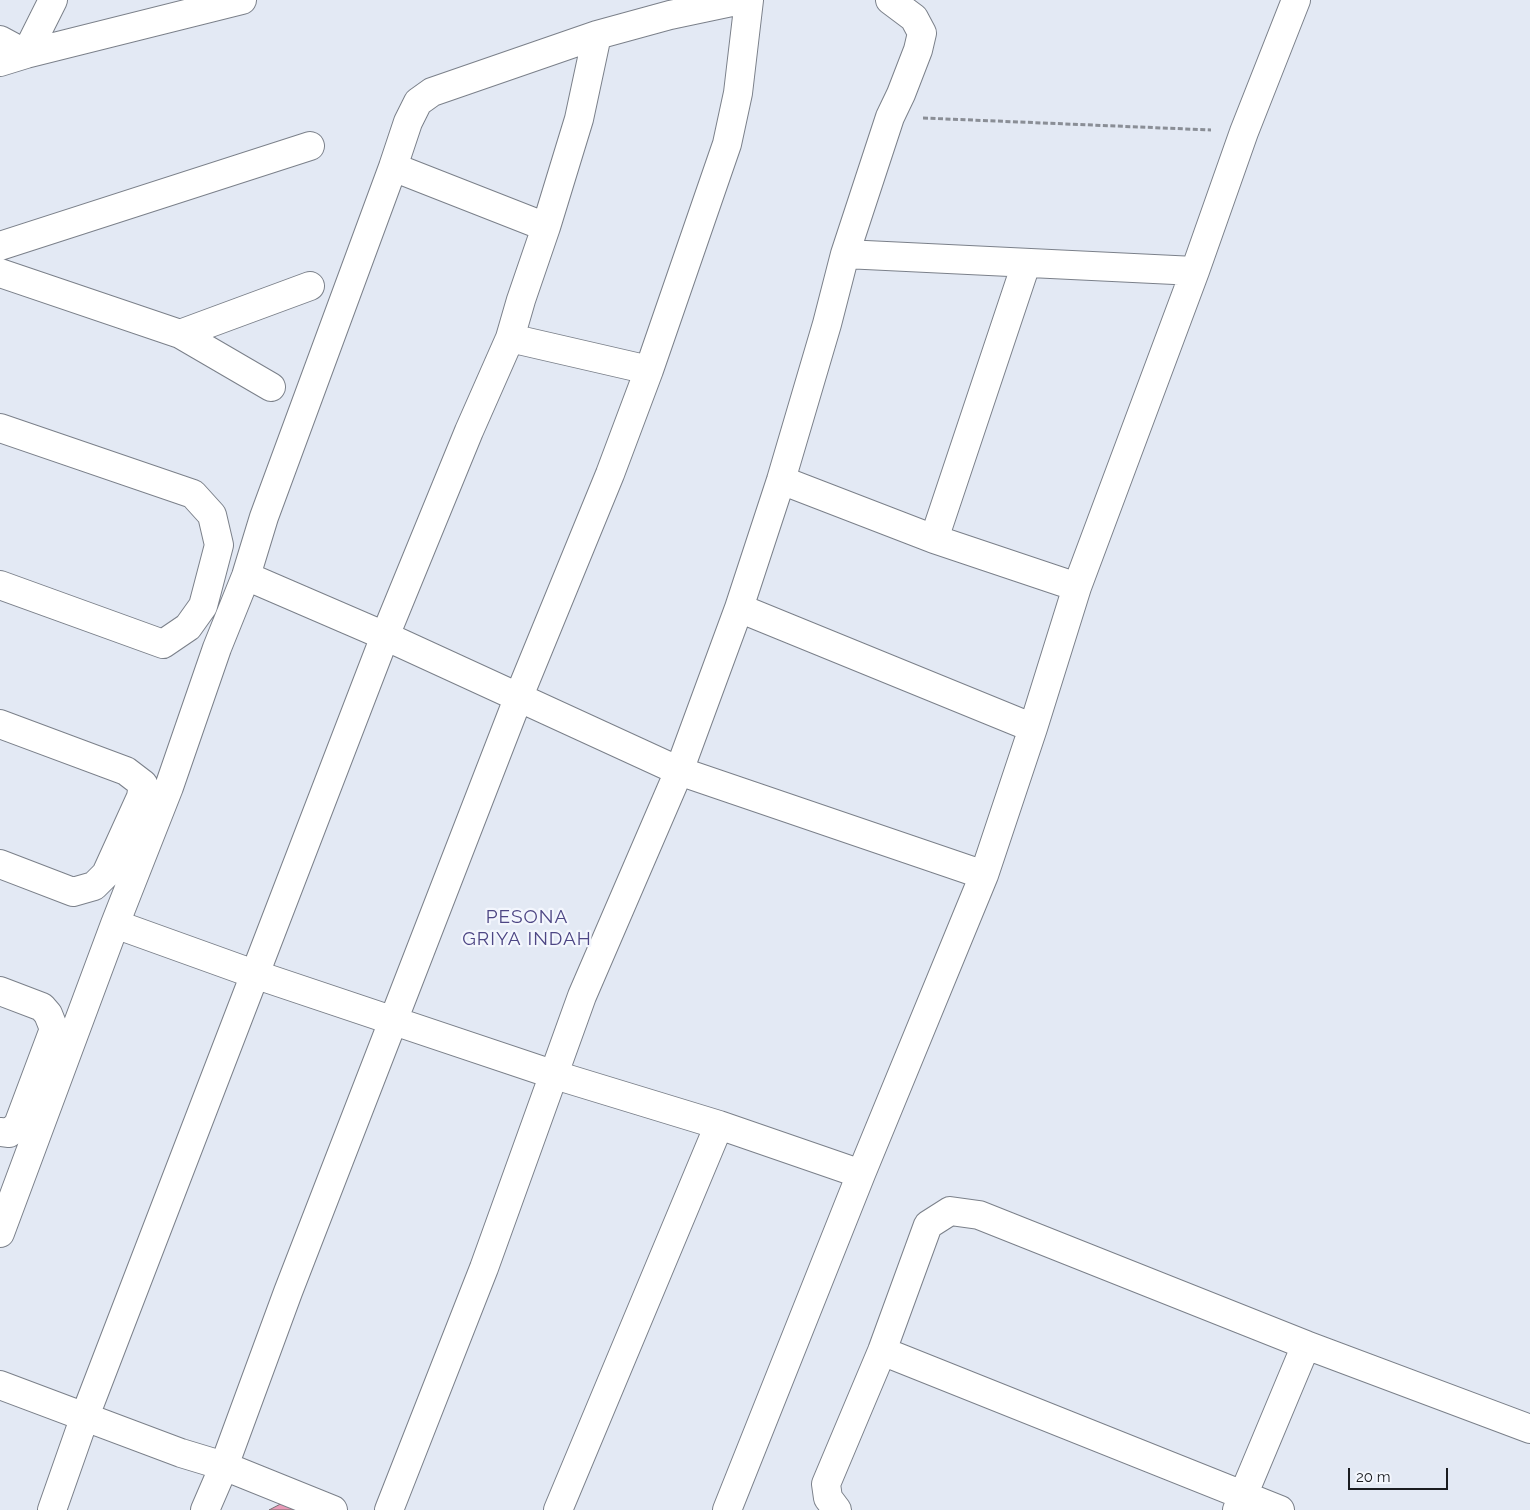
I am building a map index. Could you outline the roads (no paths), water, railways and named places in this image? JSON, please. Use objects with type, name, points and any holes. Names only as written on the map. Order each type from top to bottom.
[{"type":"street","points":[[26,54],[53,0]]},
{"type":"street","points":[[0,62],[242,0]]},
{"type":"street","points":[[0,1233],[115,924],[169,787],[217,648],[246,576],[264,517],[408,122],[418,102],[432,92],[597,35],[670,15],[741,0]]},
{"type":"street","points":[[205,1510],[224,1466],[288,1292],[519,696],[610,474],[649,370],[727,144],[738,93],[749,0]]},
{"type":"street","points":[[389,1510],[484,1268],[586,987],[679,771],[740,608],[827,324],[845,254],[890,117],[918,50],[922,33],[914,18],[890,0]]},
{"type":"street","points":[[727,1510],[860,1174],[984,875],[1077,587],[1195,271],[1244,132],[1296,0]]},
{"type":"street","points":[[52,1510],[85,1416],[385,636],[469,431],[510,338],[579,119],[597,35]]},
{"type":"street","points":[[0,40],[26,54]]},
{"type":"street","points":[[0,246],[310,146]]},
{"type":"street","points":[[393,167],[546,227]]},
{"type":"street","points":[[845,254],[1195,271]]},
{"type":"street","points":[[934,539],[1026,264]]},
{"type":"street","points":[[0,274],[180,334],[271,387]]},
{"type":"street","points":[[180,334],[310,286]]},
{"type":"street","points":[[510,338],[649,370]]},
{"type":"street","points":[[0,428],[193,494],[212,515],[219,545],[203,606],[188,627],[162,644],[0,585]]},
{"type":"street","points":[[780,480],[934,539],[1077,587]]},
{"type":"street","points":[[246,576],[519,696],[626,748],[679,771],[984,875]]},
{"type":"street","points":[[740,608],[1033,728]]},
{"type":"street","points":[[0,724],[126,771],[143,784],[141,797],[106,874],[94,886],[73,892],[0,864]]},
{"type":"street","points":[[115,924],[254,974],[555,1075],[719,1124],[860,1174]]},
{"type":"street","points":[[0,991],[42,1008],[48,1014],[54,1029],[18,1126],[9,1133],[0,1132]]},
{"type":"street","points":[[558,1510],[719,1124]]},
{"type":"street","points":[[837,1510],[828,1498],[826,1484],[882,1350],[928,1224],[950,1211],[979,1215],[1306,1345],[1530,1429]]},
{"type":"street","points":[[1240,1503],[1306,1345]]},
{"type":"street","points":[[882,1350],[1240,1503],[1280,1510]]},
{"type":"street","points":[[0,1385],[224,1466],[333,1510]]},
{"type":"district","name":"PESONA GRIYA INDAH","points":[[527,928]]}]
